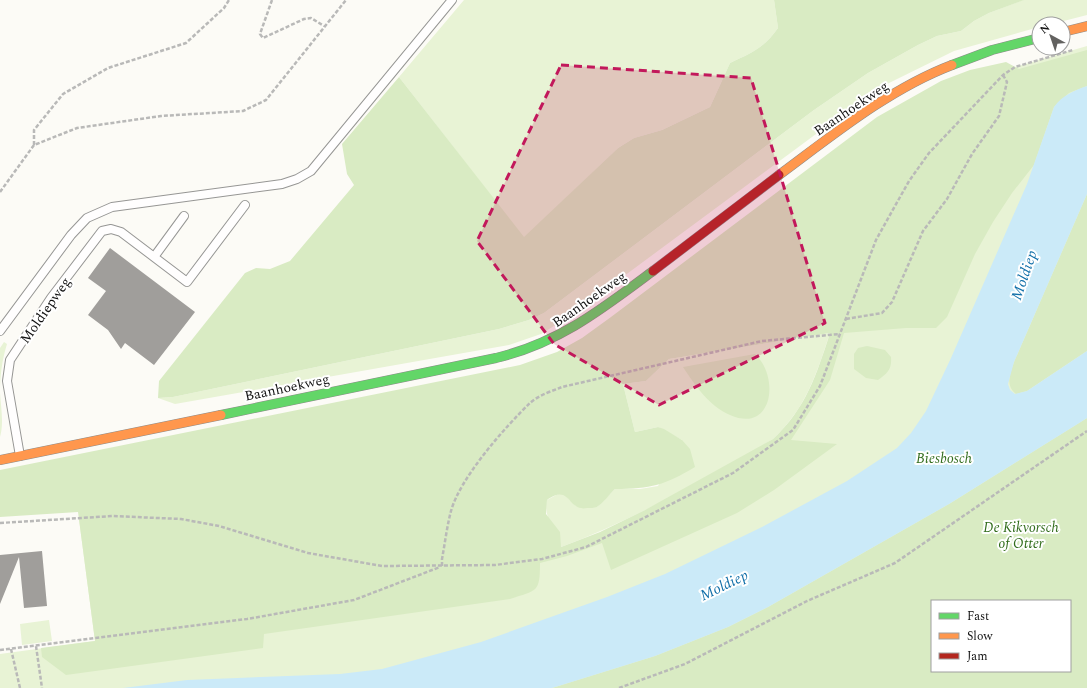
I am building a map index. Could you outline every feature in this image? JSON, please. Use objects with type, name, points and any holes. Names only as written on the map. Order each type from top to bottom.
[{"type":"street","points":[[1071,30],[1087,26]]},
{"type":"street","name":"Baanhoekweg","points":[[0,460],[496,358],[536,347],[556,339],[594,315],[850,122],[929,74],[992,50],[1031,40]]},
{"type":"lane","points":[[0,331],[71,235],[87,218],[112,207],[282,184],[297,179],[311,171],[452,0]]},
{"type":"lane","name":"Moldiepweg","points":[[20,456],[7,381],[10,360],[51,298],[102,231],[111,229],[121,232],[187,282],[245,205]]},
{"type":"lane","points":[[154,257],[184,216]]},
{"type":"path","points":[[34,145],[34,130],[63,94],[108,68],[186,43],[224,8],[230,0]]},
{"type":"path","points":[[272,0],[260,34],[263,38],[304,19],[312,18],[324,26]]},
{"type":"path","points":[[0,192],[34,145],[77,128],[161,116],[242,112],[266,100],[346,0]]},
{"type":"path","points":[[0,523],[112,516],[181,520],[219,526],[308,553],[374,565],[495,565],[542,559],[586,547],[733,473],[793,430],[820,386],[876,240],[909,181],[929,153],[1003,75],[1015,67],[1080,48]]},
{"type":"path","points":[[846,319],[882,313],[892,302],[923,231],[948,199],[972,154],[1000,116],[1006,94],[1006,82],[1003,75]]},
{"type":"path","points":[[442,566],[451,511],[460,488],[474,467],[504,432],[531,403],[542,396],[562,387],[762,341],[840,334]]},
{"type":"path","points":[[619,688],[685,664],[807,601],[895,563],[1087,431]]},
{"type":"path","points":[[0,650],[247,619],[354,600],[442,566]]},
{"type":"path","points":[[36,646],[42,688]]},
{"type":"path","points":[[11,649],[20,688]]},
{"type":"highlighted area","points":[[561,65],[751,78],[825,323],[659,405],[554,344],[477,241]]},
{"type":"green space","points":[[464,0],[774,0],[778,28],[762,45],[751,53],[730,63],[710,107],[662,130],[634,138],[618,148],[524,238],[399,77]]},
{"type":"green space","points":[[774,0],[1024,0],[989,13],[974,21],[961,31],[937,36],[868,73],[814,110],[544,313],[529,320],[499,329],[173,397],[158,398],[159,381],[245,273],[256,268],[270,269],[290,261],[354,185],[347,174],[342,144],[399,77],[524,237],[618,148],[634,138],[662,130],[710,107],[730,63],[751,53],[762,45],[778,28]]},
{"type":"green space","points":[[1023,0],[1087,0],[1087,15],[1071,19],[1071,16],[1031,16],[1031,29],[954,51],[887,84],[839,117],[570,316],[541,334],[509,345],[175,404],[158,398],[173,397],[499,329],[529,320],[544,313],[814,110],[868,73],[937,36],[961,31],[974,21],[989,13]]},
{"type":"green space","name":"Biesbosch","points":[[1087,46],[1087,688],[0,688],[0,654],[95,641],[79,519],[308,553],[586,547],[793,430],[840,334],[1015,67],[1053,56],[1071,56],[1071,51]]},
{"type":"green space","points":[[1087,50],[1087,86],[1069,93],[1054,107],[1034,165],[1012,193],[993,222],[975,254],[947,317],[936,328],[906,328],[844,333],[830,380],[791,440],[837,444],[774,490],[737,513],[611,570],[602,543],[567,556],[540,563],[539,580],[535,589],[526,594],[510,599],[264,634],[263,648],[66,675],[42,657],[41,648],[95,641],[78,512],[0,517],[0,470],[520,365],[557,352],[582,338],[611,317],[877,117],[941,81],[970,70],[1006,62],[1019,69],[1066,56],[1071,56],[1071,54]],"holes":[[[830,333],[815,377],[794,415],[773,439],[645,510],[600,532],[561,547],[560,532],[546,514],[547,500],[561,495],[565,496],[576,506],[581,508],[597,507],[615,489],[657,485],[675,478],[695,467],[690,449],[682,440],[664,429],[658,427],[635,432],[623,384],[646,381],[669,359]]]},
{"type":"green space","points":[[1087,194],[1087,351],[1027,391],[1016,394],[1010,387],[1009,383],[1014,362]]},
{"type":"green space","points":[[830,333],[809,390],[794,415],[773,439],[669,498],[616,524],[561,547],[548,518],[546,506],[547,500],[560,493],[565,495],[576,506],[597,507],[615,489],[640,489],[658,486],[682,440],[658,427],[635,432],[623,384],[646,381],[669,359]]},
{"type":"green space","points":[[4,342],[7,344],[0,380],[0,348]]},
{"type":"green space","points":[[867,346],[885,350],[891,357],[891,365],[889,370],[878,380],[866,378],[854,369],[854,354],[858,348]]},
{"type":"green space","points":[[755,354],[763,364],[768,376],[769,388],[768,400],[763,410],[756,417],[744,419],[730,415],[716,407],[697,388],[683,367]]},
{"type":"green space","points":[[0,393],[2,421],[0,437]]},
{"type":"green space","name":"De Kikvorsch of Otter","points":[[1087,418],[1087,688],[552,688],[655,656],[728,627],[768,607],[949,504]]},
{"type":"green space","points":[[49,620],[52,641],[22,645],[20,624]]},
{"type":"water","name":"Moldiep","points":[[1087,86],[1087,194],[1014,362],[1008,384],[1010,390],[1015,394],[1027,391],[1087,351],[1087,418],[1076,425],[949,504],[768,607],[728,627],[655,656],[552,688],[123,688],[187,680],[340,674],[382,669],[481,642],[607,597],[665,574],[762,527],[847,481],[897,448],[911,433],[926,411],[951,358],[1027,184],[1054,107],[1061,99]]},
{"type":"building","points":[[110,248],[195,312],[154,365],[125,343],[121,349],[108,330],[88,315],[106,291],[88,278]]},
{"type":"building","points":[[42,551],[47,606],[24,608],[19,557],[0,604],[0,555]]},
{"type":"traffic: fast","points":[[952,65],[992,50],[1031,40]]},
{"type":"traffic: fast","points":[[221,415],[519,352],[560,334],[579,323],[616,299],[653,271]]},
{"type":"traffic: slow","points":[[1071,30],[1087,26]]},
{"type":"traffic: slow","points":[[779,175],[841,129],[884,100],[929,75],[952,65]]},
{"type":"traffic: slow","points":[[0,460],[221,415]]},
{"type":"traffic: jam","points":[[653,271],[779,175]]}]
